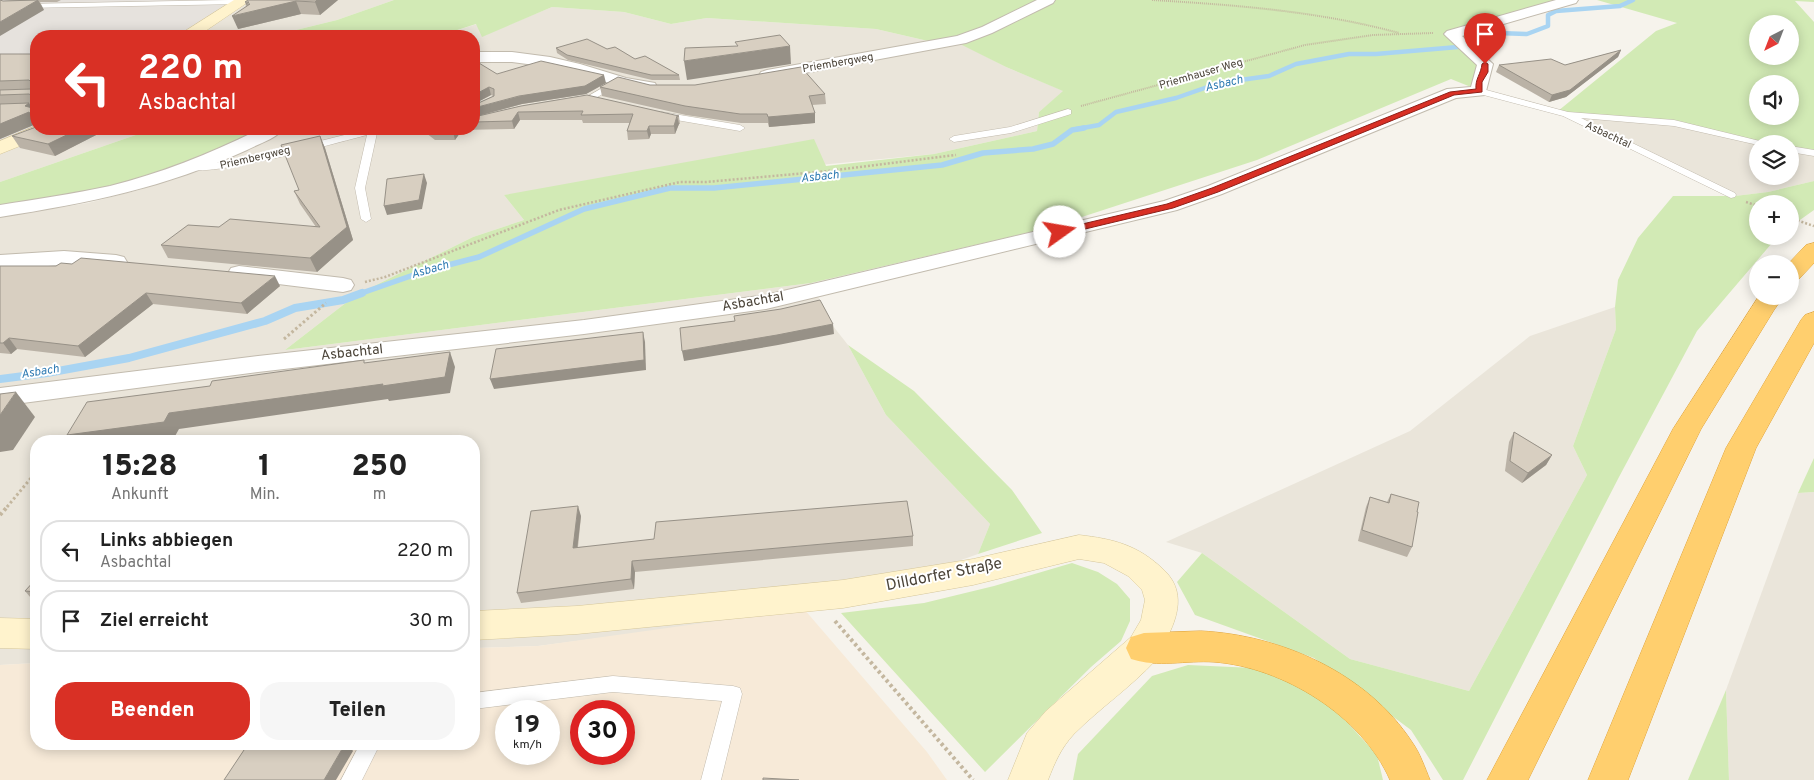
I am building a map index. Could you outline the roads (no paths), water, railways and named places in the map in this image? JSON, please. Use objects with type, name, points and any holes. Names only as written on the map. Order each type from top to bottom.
[{"type":"highway","points":[[1508,780],[1687,429],[1765,305]]},
{"type":"highway","points":[[1608,780],[1742,448],[1814,320]]},
{"type":"highway","points":[[1144,648],[1197,645],[1237,649],[1268,657],[1298,669],[1334,689],[1368,717],[1395,749],[1410,780]]},
{"type":"main road","points":[[197,30],[243,1]]},
{"type":"main road","points":[[0,148],[31,135]]},
{"type":"main road","name":"Dilldorfer Straße","points":[[480,626],[577,620],[843,594],[973,572],[1079,547],[1111,551],[1140,567],[1156,584],[1162,600],[1158,621],[1144,648],[1060,723],[1042,746],[1028,780]]},
{"type":"main road","points":[[0,633],[30,634]]},
{"type":"street","name":"Priembergweg","points":[[752,78],[961,40],[987,30],[1048,0]]},
{"type":"street","points":[[1480,91],[1479,82],[1485,72],[1485,64],[1460,41],[1571,0]]},
{"type":"street","points":[[480,57],[502,56],[550,62],[574,67],[619,82],[663,88]]},
{"type":"street","name":"Asbachtal","points":[[0,397],[258,364],[584,327],[775,300],[1170,206],[1215,190],[1452,93],[1480,91]]},
{"type":"street","name":"Priembergweg","points":[[0,211],[92,196],[152,180],[244,145],[263,135]]},
{"type":"street","points":[[0,262],[64,258],[141,264]]},
{"type":"street","points":[[217,271],[343,285]]},
{"type":"lane","points":[[18,6],[243,1]]},
{"type":"lane","points":[[606,102],[585,98],[619,82]]},
{"type":"lane","name":"Asbachtal","points":[[1480,91],[1566,114],[1732,196]]},
{"type":"lane","points":[[649,111],[686,120],[740,128]]},
{"type":"lane","points":[[954,139],[1011,130],[1068,112]]},
{"type":"lane","points":[[1566,114],[1674,123],[1749,140]]},
{"type":"lane","name":"Priembergweg","points":[[187,167],[208,168],[233,164],[356,135]]},
{"type":"lane","points":[[366,219],[360,188],[376,135]]},
{"type":"lane","points":[[1799,150],[1814,153]]},
{"type":"lane","points":[[480,699],[613,684],[734,694],[711,780]]},
{"type":"lane","points":[[351,780],[367,750]]},
{"type":"waterway","name":"Asbach","points":[[1077,129],[1099,125],[1116,112],[1176,98],[1219,83],[1269,76],[1296,64],[1349,54],[1376,54],[1458,47],[1498,33],[1527,34],[1548,26],[1548,15],[1556,11],[1620,6],[1633,0]]},
{"type":"waterway","name":"Asbach","points":[[359,294],[425,271],[479,257],[584,209],[670,188],[714,188],[942,165],[983,153],[1033,149],[1053,144],[1072,130],[1084,128]]},
{"type":"waterway","name":"Asbach","points":[[0,379],[47,373],[129,358],[265,321],[295,308],[343,300],[362,293]]}]
